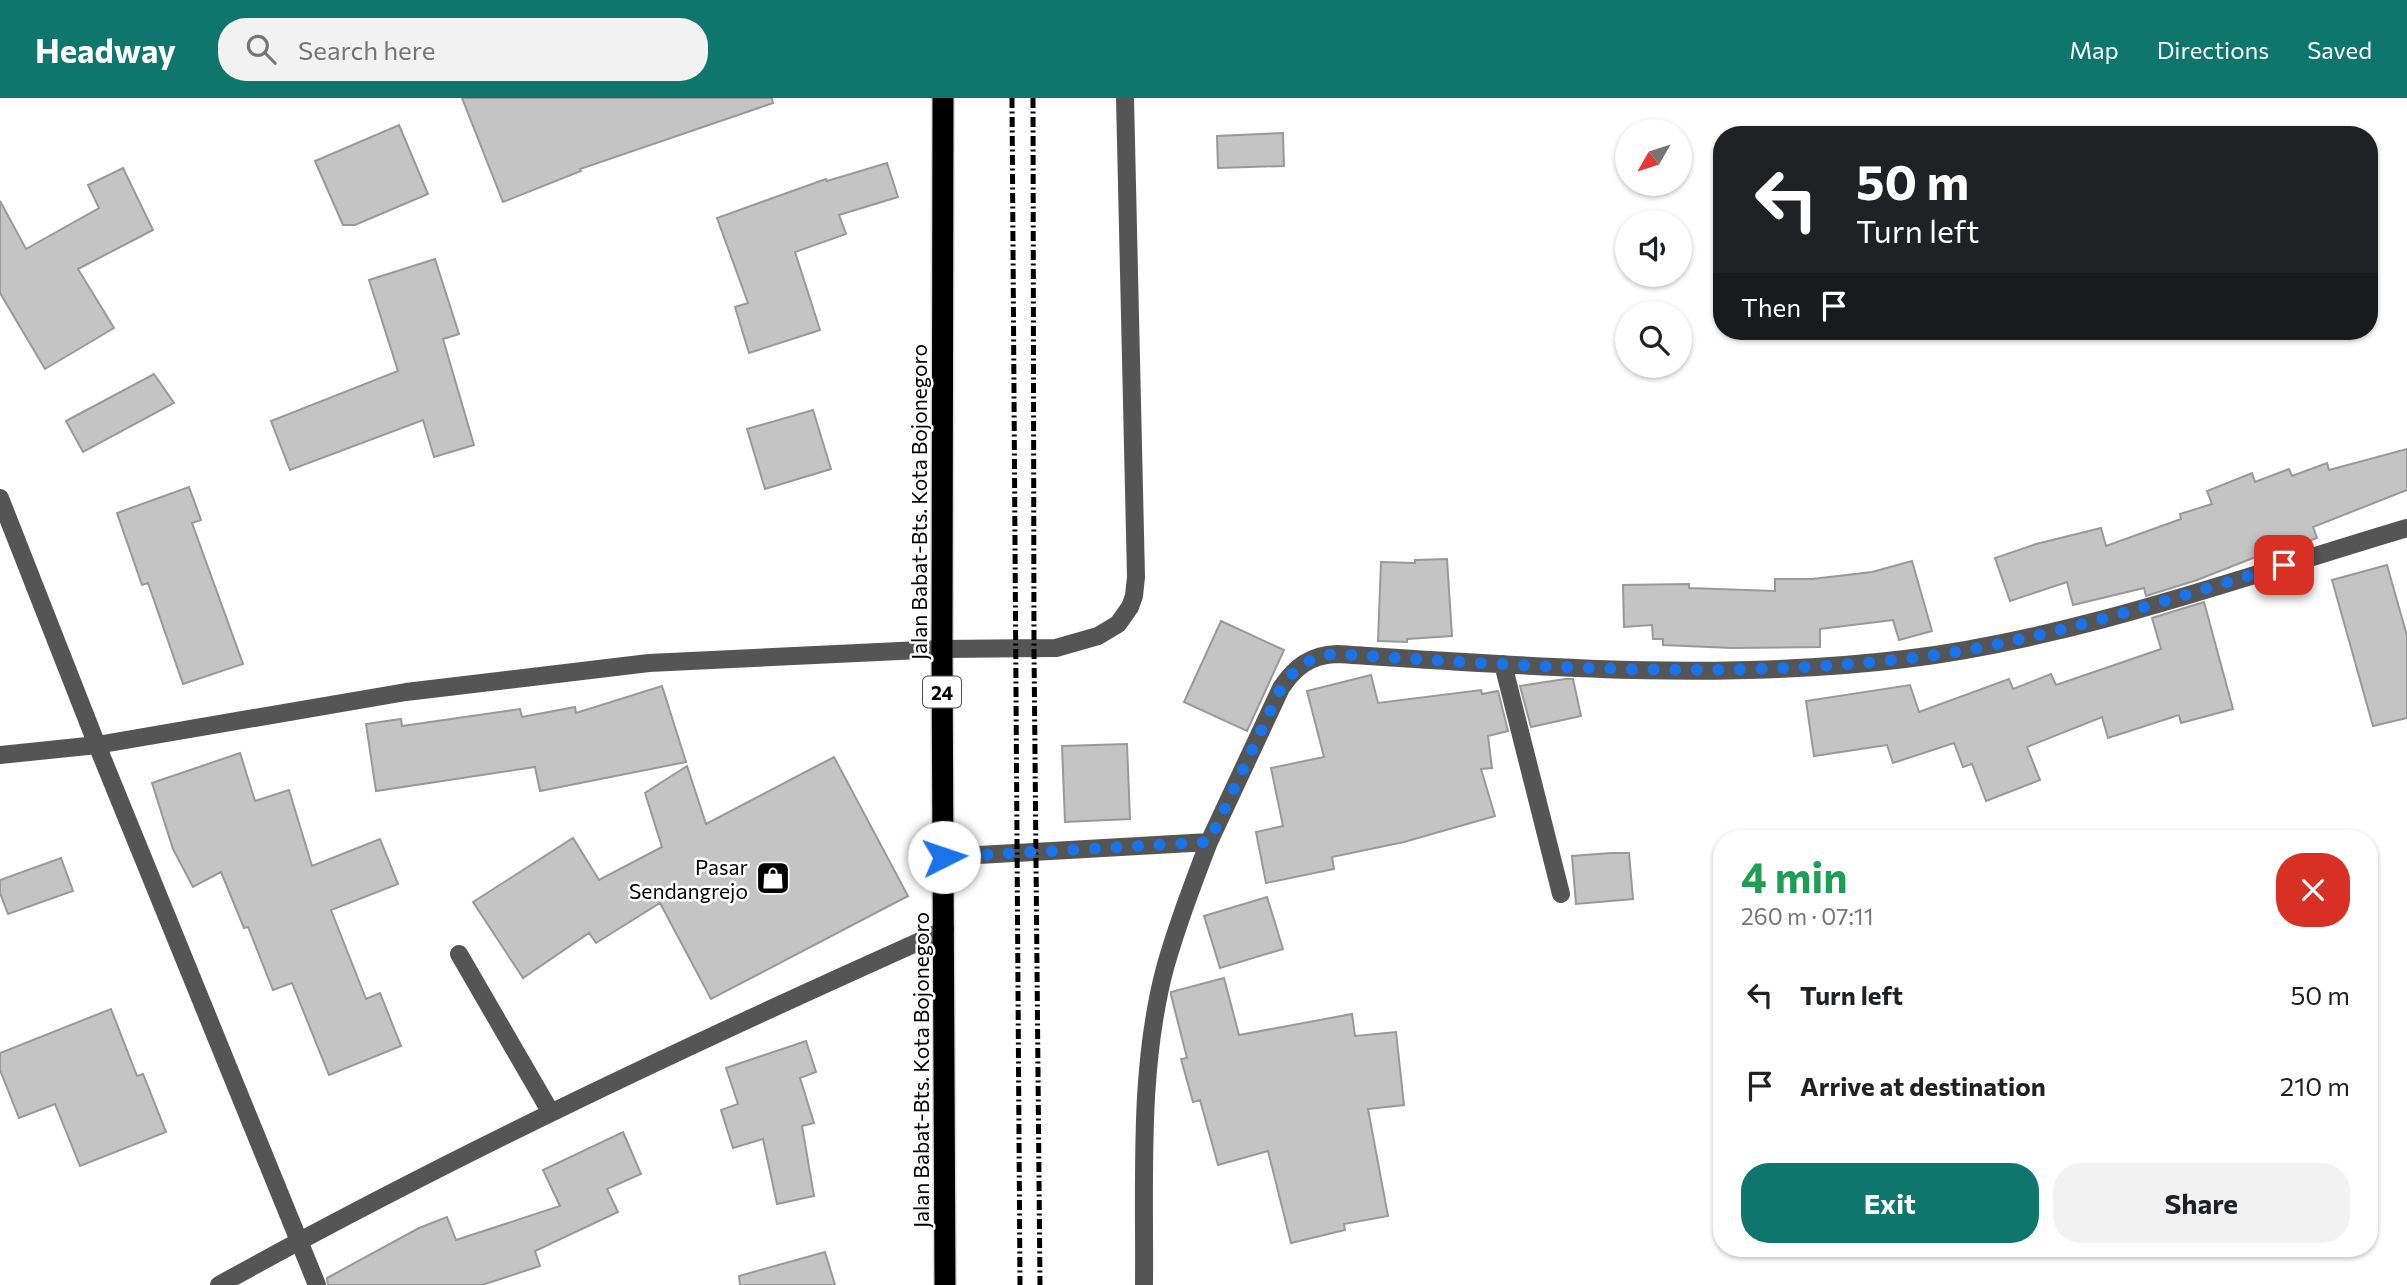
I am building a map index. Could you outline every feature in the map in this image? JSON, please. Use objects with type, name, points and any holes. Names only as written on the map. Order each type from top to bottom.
[{"type":"highway","name":"Jalan Babat-Bts. Kota Bojonegoro","points":[[943,98],[945,1285]]},
{"type":"street","points":[[0,755],[97,745],[406,692],[531,676],[649,663],[942,649],[1056,648],[1076,644],[1110,630],[1118,624],[1135,596],[1133,376],[1125,98]]},
{"type":"street","points":[[0,498],[97,745],[317,1285]]},
{"type":"street","points":[[1144,1285],[1146,1097],[1165,970],[1209,842],[1281,688],[1303,663],[1318,656],[1337,654],[1648,671],[1809,666],[1904,659],[1978,647],[2090,622],[2407,528]]},
{"type":"street","points":[[1503,664],[1561,894]]},
{"type":"street","points":[[944,857],[1209,842]]},
{"type":"street","points":[[219,1285],[298,1241],[550,1111],[945,930]]},
{"type":"street","points":[[459,954],[550,1111]]},
{"type":"building","points":[[462,98],[772,98],[773,103],[580,169],[581,171],[503,202]]},
{"type":"building","points":[[399,125],[428,194],[355,225],[343,225],[315,161]]},
{"type":"building","points":[[1283,133],[1284,166],[1218,168],[1217,136]]},
{"type":"building","points":[[887,163],[898,197],[839,215],[846,234],[795,252],[820,330],[749,353],[735,307],[748,303],[717,218],[826,179],[827,181]]},
{"type":"building","points":[[123,168],[153,230],[78,269],[114,328],[45,369],[0,293],[0,201],[26,249],[99,208],[88,185]]},
{"type":"building","points":[[435,259],[459,334],[443,339],[474,445],[434,457],[423,420],[290,470],[271,421],[398,371],[369,280]]},
{"type":"building","points":[[154,374],[174,403],[83,452],[66,421]]},
{"type":"building","points":[[813,410],[831,469],[765,489],[747,429]]},
{"type":"building","points":[[2407,449],[2407,490],[2313,527],[2317,538],[2290,548],[2289,544],[2197,580],[2146,596],[2144,588],[2073,605],[2067,582],[2010,601],[1995,558],[2036,544],[2101,528],[2106,546],[2181,519],[2180,514],[2212,504],[2207,491],[2252,473],[2255,482],[2289,469],[2292,476],[2327,463],[2329,470]]},
{"type":"building","points":[[189,487],[201,520],[192,523],[243,664],[183,684],[148,583],[142,585],[117,513]]},
{"type":"building","points":[[1447,559],[1452,636],[1407,639],[1407,642],[1378,641],[1381,562],[1415,563],[1415,560]]},
{"type":"building","points":[[1912,561],[1932,631],[1899,640],[1893,620],[1820,629],[1820,647],[1732,648],[1663,645],[1663,639],[1653,639],[1652,625],[1624,627],[1623,585],[1689,584],[1689,588],[1775,591],[1775,579],[1812,579],[1872,572]]},
{"type":"building","points":[[2387,565],[2407,636],[2407,718],[2373,726],[2332,580]]},
{"type":"building","points":[[2204,602],[2233,709],[2181,723],[2179,715],[2108,738],[2102,717],[2027,747],[2040,780],[1986,801],[1972,764],[1963,767],[1954,743],[1893,763],[1887,745],[1814,756],[1806,701],[1910,685],[1919,712],[2009,679],[2013,689],[2051,674],[2056,685],[2161,649],[2152,618]]},
{"type":"building","points":[[1221,621],[1284,650],[1247,731],[1184,702]]},
{"type":"building","points":[[1371,675],[1378,703],[1481,690],[1482,694],[1498,691],[1508,731],[1488,736],[1492,768],[1481,769],[1495,816],[1404,842],[1332,857],[1334,869],[1266,883],[1256,832],[1283,826],[1271,768],[1324,757],[1307,691]]},
{"type":"building","points":[[1573,679],[1581,716],[1531,727],[1520,686]]},
{"type":"building","points":[[662,686],[686,762],[540,791],[535,767],[376,791],[366,724],[401,719],[402,726],[520,709],[522,717],[575,707],[576,713]]},
{"type":"building","points":[[1127,744],[1130,819],[1065,822],[1062,746]]},
{"type":"building","points":[[240,753],[255,801],[289,790],[312,866],[380,839],[398,884],[331,910],[366,999],[380,993],[401,1046],[329,1075],[292,983],[273,990],[248,927],[244,928],[221,872],[193,887],[173,849],[152,783]]},
{"type":"building","name":"Pasar Sendangrejo","points":[[834,757],[908,896],[711,999],[660,903],[596,943],[589,933],[523,978],[473,902],[573,838],[599,880],[662,847],[645,793],[687,766],[706,824]]},
{"type":"building","points":[[1629,853],[1633,899],[1576,904],[1572,856]]},
{"type":"building","points":[[61,858],[73,891],[8,914],[0,893],[0,880]]},
{"type":"building","points":[[1267,897],[1283,949],[1220,968],[1204,916]]},
{"type":"building","points":[[1224,978],[1239,1035],[1352,1014],[1355,1036],[1396,1032],[1404,1105],[1368,1109],[1388,1216],[1344,1224],[1345,1230],[1291,1243],[1268,1151],[1218,1165],[1200,1100],[1193,1102],[1181,1059],[1187,1058],[1171,992]]},
{"type":"building","points":[[111,1009],[137,1076],[143,1074],[166,1132],[80,1166],[55,1104],[19,1118],[0,1070],[0,1053]]},
{"type":"building","points":[[806,1041],[816,1072],[800,1078],[814,1123],[802,1126],[814,1196],[777,1204],[763,1139],[733,1148],[721,1110],[738,1104],[726,1068]]},
{"type":"building","points":[[623,1132],[641,1174],[607,1189],[618,1212],[535,1251],[540,1266],[482,1285],[328,1285],[327,1278],[419,1228],[447,1217],[456,1240],[560,1206],[543,1170]]},
{"type":"building","points":[[825,1252],[835,1285],[740,1285],[739,1276]]},
{"type":"railway","points":[[1012,98],[1020,1285]]},
{"type":"railway","points":[[1033,98],[1034,648],[1040,1285]]},
{"type":"place","name":"Pasar Sendangrejo","points":[[773,878]]},
{"type":"route","points":[[944,857],[1209,842],[1281,688],[1303,663],[1326,654],[1648,671],[1809,666],[1904,659],[1978,647],[2090,622],[2284,565]]}]
